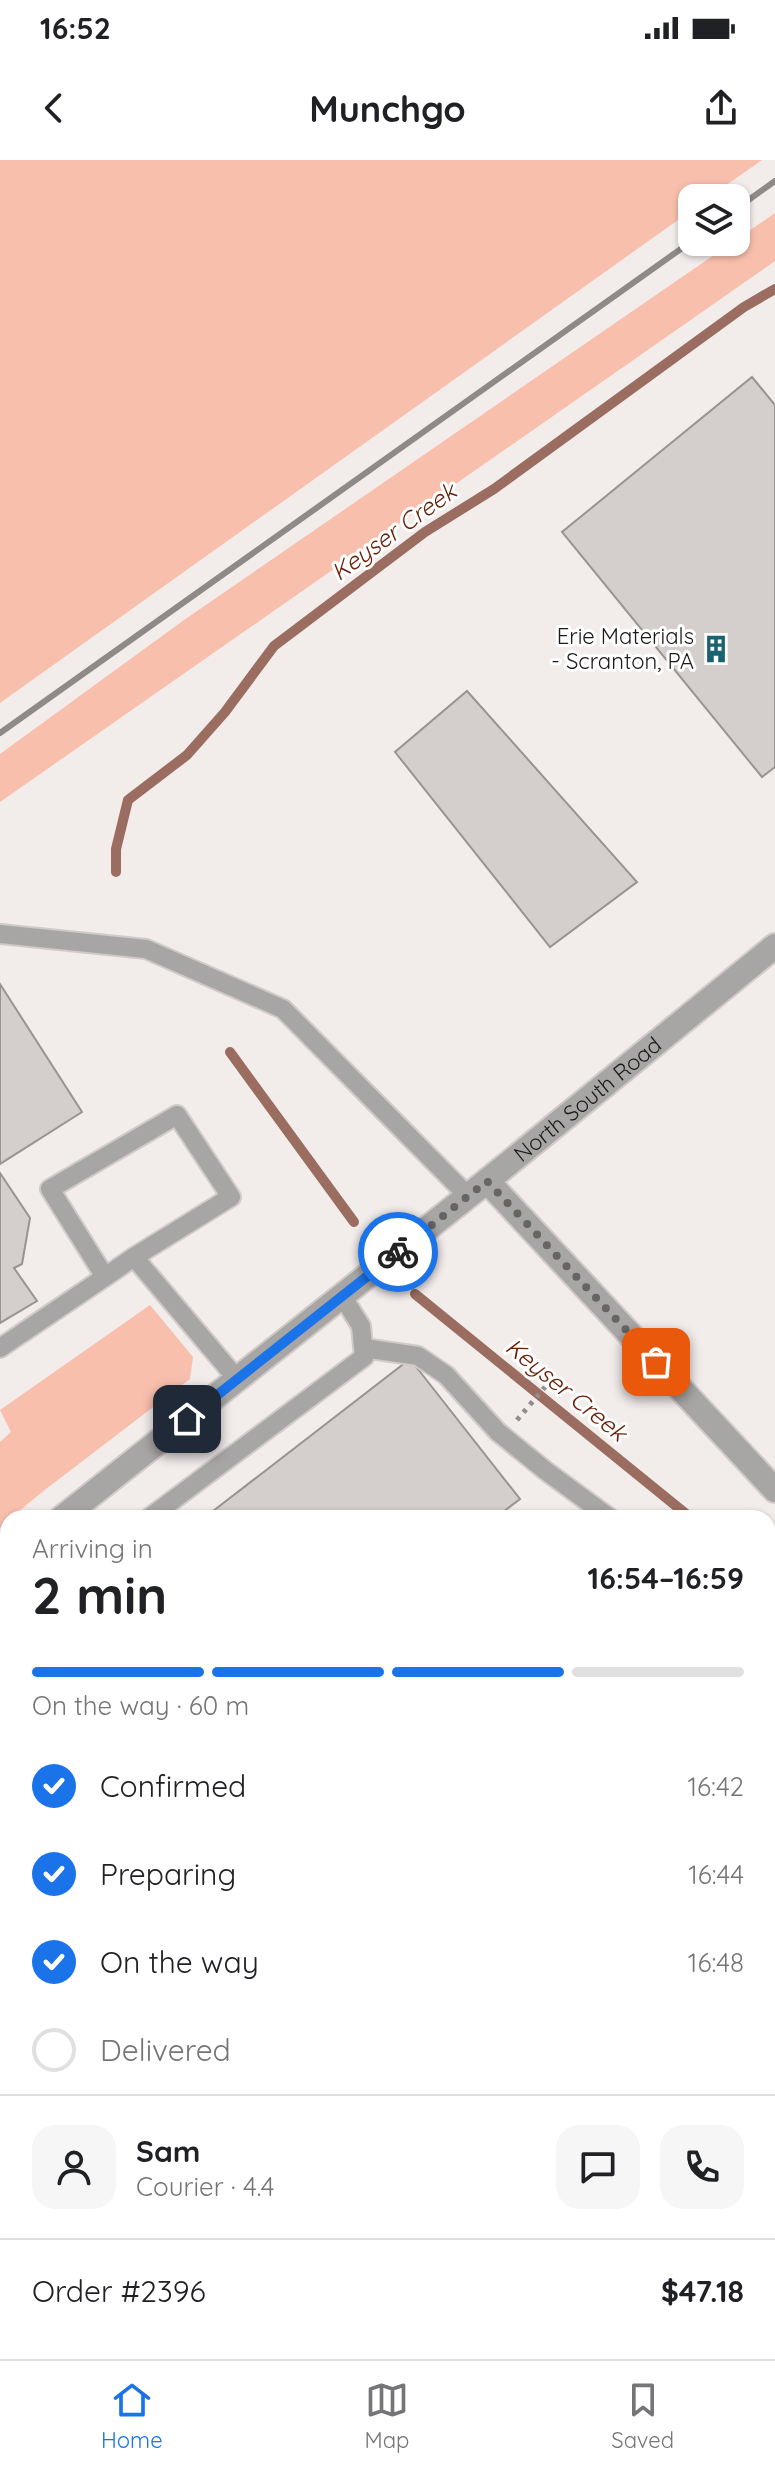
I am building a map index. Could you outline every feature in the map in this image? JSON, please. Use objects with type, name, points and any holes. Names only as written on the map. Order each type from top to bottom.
[{"type":"street","name":"North South Road","points":[[72,1510],[478,1189],[775,946]]},
{"type":"street","points":[[478,1189],[775,1490]]},
{"type":"lane","points":[[0,934],[146,949],[283,1009],[478,1189]]},
{"type":"lane","points":[[0,1348],[105,1277],[134,1257],[231,1197],[177,1115],[50,1189],[105,1277]]},
{"type":"lane","points":[[134,1257],[237,1379]]},
{"type":"lane","points":[[160,1510],[364,1357],[361,1326],[342,1296]]},
{"type":"lane","points":[[364,1348],[418,1356],[446,1375],[498,1432],[599,1510]]},
{"type":"path","points":[[521,1415],[545,1387]]},
{"type":"shaded area","points":[[0,160],[762,160],[728,184],[678,184],[678,220],[0,703]]},
{"type":"shaded area","points":[[775,213],[775,261],[0,802],[0,754],[184,620],[713,256],[750,256],[750,230]]},
{"type":"shaded area","points":[[150,1305],[193,1357],[190,1379],[21,1510],[0,1510],[0,1442],[11,1432],[0,1410]]},
{"type":"building","name":"Erie Materials - Scranton, PA","points":[[752,377],[775,405],[775,767],[762,777],[562,532]]},
{"type":"building","points":[[467,691],[637,882],[550,947],[395,752]]},
{"type":"building","points":[[0,984],[82,1112],[0,1164]]},
{"type":"building","points":[[0,1173],[30,1218],[22,1264],[14,1268],[37,1301],[0,1323]]},
{"type":"building","points":[[410,1359],[520,1499],[506,1510],[214,1510]]},
{"type":"waterway","name":"Keyser Creek","points":[[116,872],[116,849],[128,800],[187,755],[225,712],[274,646],[425,532],[494,489],[744,307],[775,289]]},
{"type":"waterway","name":"Keyser Creek","points":[[230,1052],[354,1222]]},
{"type":"waterway","name":"Keyser Creek","points":[[415,1294],[681,1510]]},
{"type":"railway","points":[[750,199],[775,181]]},
{"type":"railway","points":[[0,733],[678,251]]},
{"type":"way so far","points":[[398,1252],[487,1181],[656,1362]]},
{"type":"place","name":"Erie Materials - Scranton, PA","points":[[716,649]]},
{"type":"route","points":[[187,1419],[398,1252]]}]
